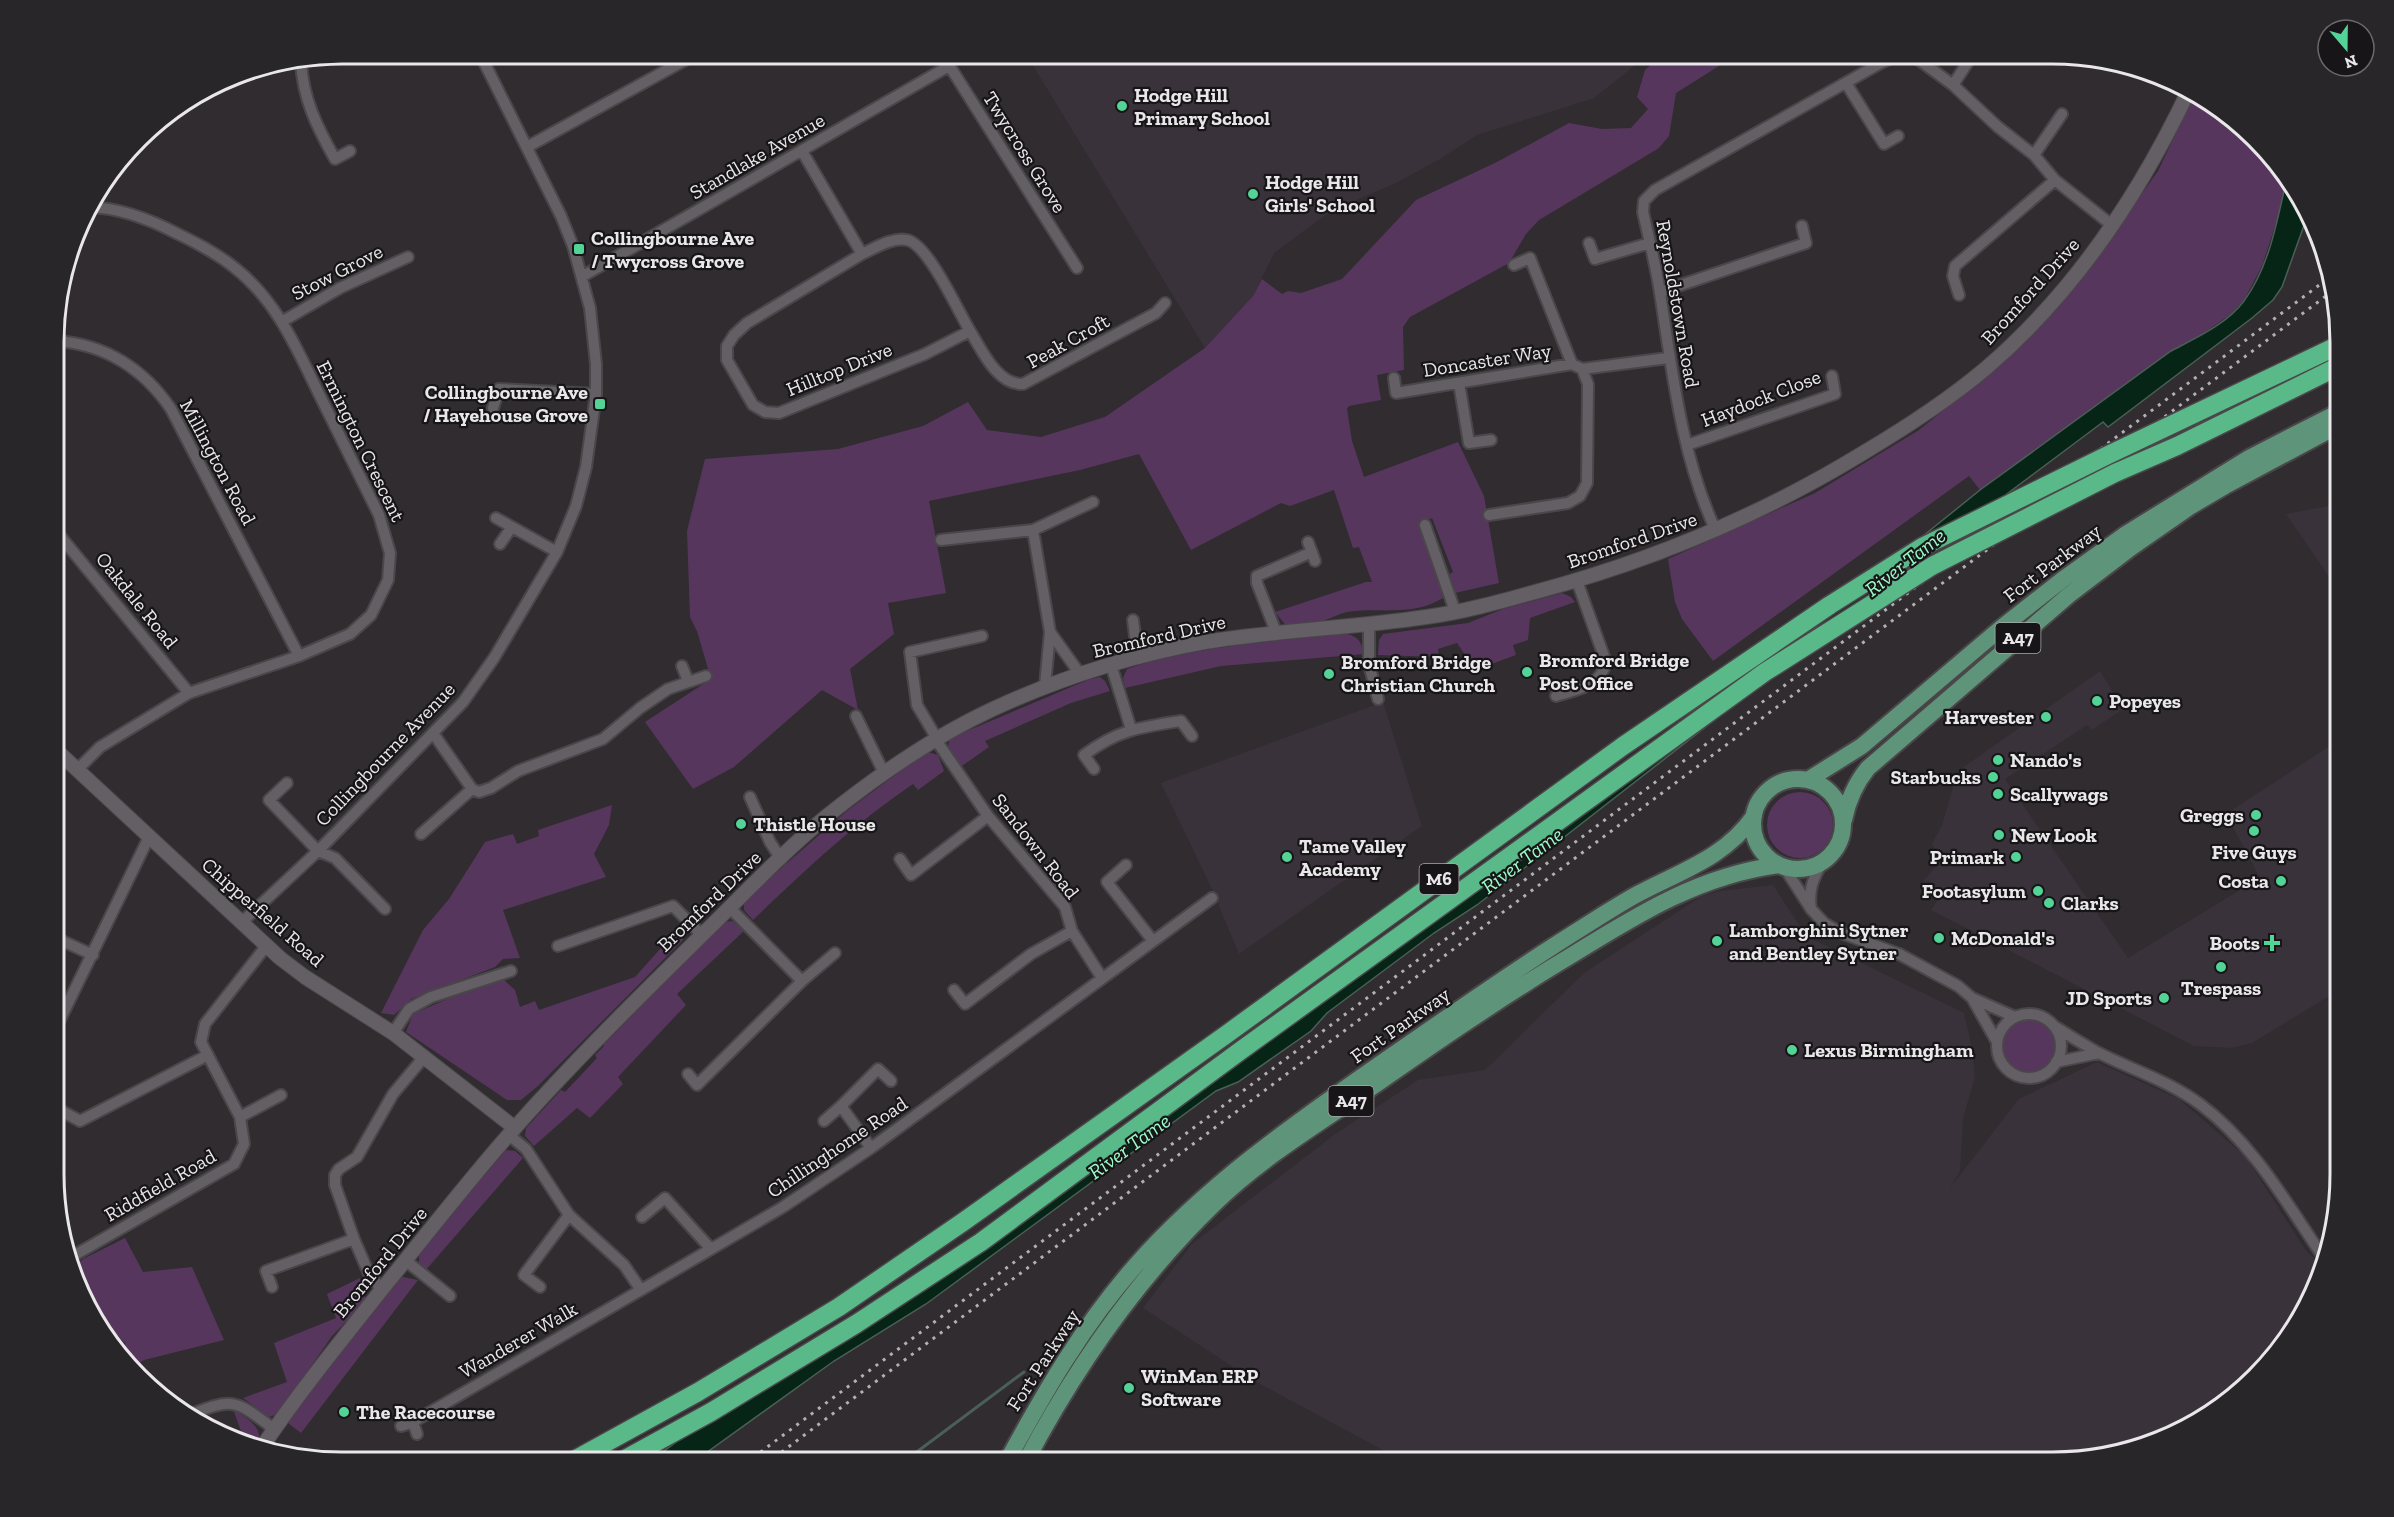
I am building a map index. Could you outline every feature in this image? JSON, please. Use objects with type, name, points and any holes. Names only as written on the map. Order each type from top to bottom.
[{"type":"highway","name":"M6","points":[[589,1452],[698,1392],[839,1307],[963,1222],[1208,1047],[1623,746],[1751,657],[1922,547],[2330,349]]},
{"type":"highway","name":"M6","points":[[638,1452],[711,1412],[817,1348],[981,1242],[1240,1051],[1765,672],[1932,566],[2115,473],[2177,446],[2330,370]]},
{"type":"main road","name":"Fort Parkway","points":[[1012,1452],[1043,1395],[1083,1333],[1135,1266],[1208,1193],[1251,1156],[1499,982],[1634,896],[1722,850],[1744,830],[1754,816],[1760,800],[1775,784],[1789,779],[1811,778],[1862,746],[2062,580],[2126,534],[2249,458],[2330,417]]},
{"type":"main road","name":"Fort Parkway","points":[[1031,1452],[1055,1406],[1093,1347],[1149,1275],[1216,1202],[1258,1166],[1498,1000],[1608,932],[1684,892],[1718,878],[1747,869],[1781,866],[1799,870],[1824,862],[1838,845],[1844,830],[1847,803],[1858,780],[1886,750],[2069,595],[2140,541],[2225,486],[2330,430]]},
{"type":"main road","points":[[1811,778],[1835,797],[1844,820]]},
{"type":"main road","points":[[1754,816],[1753,827],[1757,843],[1768,858],[1781,866]]},
{"type":"street","name":"Collingbourne Avenue","points":[[242,922],[318,851],[463,702],[494,658],[557,552],[576,506],[585,471],[596,394],[593,334],[583,276],[561,216],[485,64]]},
{"type":"street","points":[[527,147],[678,64]]},
{"type":"street","name":"Reynoldstown Road","points":[[1716,531],[1694,477],[1668,358],[1660,292],[1643,212],[1644,201],[1647,196],[1881,64]]},
{"type":"street","name":"Reynoldstown Road","points":[[1923,64],[1953,85],[1998,127],[2034,155],[2055,180],[2113,226]]},
{"type":"street","points":[[1953,85],[1967,64]]},
{"type":"street","name":"Standlake Avenue","points":[[583,276],[949,66]]},
{"type":"street","name":"Twycross Grove","points":[[949,66],[1077,268]]},
{"type":"street","points":[[302,68],[304,93],[335,159],[350,151]]},
{"type":"street","points":[[1846,83],[1884,144],[1898,136]]},
{"type":"street","name":"Bromford Drive","points":[[266,1442],[405,1260],[550,1089],[702,935],[825,817],[884,773],[936,740],[989,711],[1045,686],[1111,665],[1202,643],[1276,632],[1432,617],[1577,581],[1651,557],[1716,531],[1815,483],[1911,425],[1985,369],[2023,333],[2054,299],[2113,226],[2167,135],[2185,99]]},
{"type":"street","points":[[2034,155],[2062,114]]},
{"type":"street","points":[[802,151],[862,254]]},
{"type":"street","points":[[1959,295],[1953,276],[1955,266],[2055,180]]},
{"type":"street","name":"Ermington Crescent","points":[[77,770],[100,747],[189,693],[299,656],[350,634],[371,615],[388,580],[390,553],[379,515],[283,321],[257,289],[235,268],[203,246],[131,213],[100,207]]},
{"type":"street","points":[[1660,292],[1806,243],[1802,226]]},
{"type":"street","name":"Hilltop Drive","points":[[906,240],[917,244],[932,264],[970,331],[926,354],[779,413],[765,412],[753,405],[727,360],[727,346],[734,335],[747,323],[862,254],[889,242],[906,240]]},
{"type":"street","points":[[1589,243],[1595,259],[1650,243]]},
{"type":"street","name":"Stow Grove","points":[[283,321],[340,288],[408,257]]},
{"type":"street","points":[[1489,515],[1568,503],[1580,496],[1587,483],[1588,384],[1577,366],[1530,258],[1514,265]]},
{"type":"street","name":"Peak Croft","points":[[970,331],[999,374],[1009,382],[1023,384],[1156,313],[1165,303]]},
{"type":"street","name":"Millington Road","points":[[64,341],[73,342],[114,356],[132,367],[158,389],[171,409],[299,656]]},
{"type":"street","name":"Doncaster Way","points":[[1394,378],[1396,393],[1577,366],[1668,358]]},
{"type":"street","name":"Haydock Close","points":[[1687,445],[1835,394],[1832,376]]},
{"type":"street","points":[[1459,383],[1469,443],[1491,440]]},
{"type":"street","points":[[493,408],[499,389],[596,394]]},
{"type":"street","points":[[941,540],[1033,530],[1093,502]]},
{"type":"street","points":[[496,518],[557,552]]},
{"type":"street","points":[[1425,525],[1455,611]]},
{"type":"street","points":[[500,544],[511,528]]},
{"type":"street","points":[[1033,530],[1050,632],[1045,686]]},
{"type":"street","name":"Oakdale Road","points":[[64,541],[189,693]]},
{"type":"street","points":[[1276,632],[1257,583],[1257,576],[1311,552]]},
{"type":"street","points":[[1556,696],[1595,683],[1605,668],[1606,662],[1577,581]]},
{"type":"street","points":[[1132,620],[1136,644],[1142,656]]},
{"type":"street","points":[[1369,624],[1370,664],[1378,699]]},
{"type":"street","points":[[1050,632],[1080,675]]},
{"type":"street","name":"Sandown Road","points":[[982,636],[910,652],[917,705],[936,740],[988,816],[1065,908],[1072,931],[1102,978]]},
{"type":"street","points":[[1111,665],[1131,729]]},
{"type":"street","points":[[682,666],[688,681]]},
{"type":"street","points":[[433,733],[472,789],[479,792],[491,788],[518,771],[603,739],[658,695],[706,675]]},
{"type":"street","points":[[856,716],[884,773]]},
{"type":"street","points":[[1094,769],[1084,756],[1103,741],[1131,729],[1181,721],[1192,736]]},
{"type":"street","name":"Chipperfield Road","points":[[64,758],[267,945],[305,977],[393,1033],[512,1132]]},
{"type":"street","points":[[287,783],[269,800],[318,851],[335,858],[385,909]]},
{"type":"street","points":[[421,834],[472,789]]},
{"type":"street","points":[[750,796],[770,842],[781,859]]},
{"type":"street","points":[[900,859],[911,875],[988,816]]},
{"type":"street","points":[[64,1012],[149,837]]},
{"type":"street","points":[[1811,909],[1809,895],[1813,879],[1824,862]]},
{"type":"street","points":[[1126,865],[1107,882],[1153,941]]},
{"type":"street","points":[[1781,866],[1811,909],[1824,923],[1840,933],[1899,954],[1945,977],[1972,998],[2015,1017]]},
{"type":"street","name":"Chillinghome Road","points":[[641,1290],[783,1207],[871,1148],[1212,898]]},
{"type":"street","points":[[558,946],[672,906],[702,935]]},
{"type":"street","points":[[730,908],[802,981]]},
{"type":"street","points":[[954,990],[965,1004],[1031,954],[1072,931]]},
{"type":"street","points":[[64,942],[93,955]]},
{"type":"street","name":"Riddfield Road","points":[[76,1254],[234,1164],[244,1144],[240,1117],[201,1042],[205,1024],[267,945]]},
{"type":"street","points":[[688,1074],[698,1085],[802,981],[836,952]]},
{"type":"street","points":[[393,1033],[409,1009],[431,997],[511,970]]},
{"type":"street","points":[[1972,998],[1997,1042]]},
{"type":"street","points":[[2054,1026],[2060,1044],[2056,1062],[2046,1072],[2038,1076],[2018,1076],[2001,1062],[1997,1053],[1997,1042],[2006,1023],[2025,1014],[2036,1015],[2099,1053],[2151,1075],[2200,1104],[2241,1142],[2274,1181],[2319,1250]]},
{"type":"street","points":[[2056,1062],[2099,1053]]},
{"type":"street","points":[[64,1112],[80,1121],[208,1055]]},
{"type":"street","points":[[382,1289],[370,1276],[354,1239],[335,1185],[335,1175],[339,1169],[357,1157],[393,1094],[424,1057]]},
{"type":"street","points":[[824,1121],[878,1069],[891,1081]]},
{"type":"street","points":[[240,1117],[281,1095]]},
{"type":"street","points":[[841,1106],[871,1148]]},
{"type":"street","points":[[512,1132],[526,1149],[569,1215],[624,1265],[641,1290]]},
{"type":"street","points":[[642,1217],[665,1198],[711,1249]]},
{"type":"street","points":[[540,1287],[524,1275],[569,1215]]},
{"type":"street","points":[[272,1287],[266,1271],[354,1239]]},
{"type":"street","points":[[405,1260],[450,1296]]},
{"type":"street","name":"Wanderer Walk","points":[[401,1426],[412,1422],[641,1290]]},
{"type":"street","points":[[198,1412],[221,1403],[237,1404],[274,1429]]},
{"type":"street","points":[[412,1422],[417,1434]]},
{"type":"shaded area","name":"Hodge Hill Girls' School","points":[[1032,64],[1636,64],[1594,98],[1477,135],[1396,183],[1331,211],[1274,253],[1253,296],[1205,348]]},
{"type":"shaded area","points":[[1651,64],[1722,64],[1676,93],[1669,136],[1659,148],[1539,220],[1526,234],[1509,263],[1410,317],[1403,327],[1404,370],[1377,375],[1381,400],[1349,406],[1347,409],[1352,441],[1364,477],[1458,442],[1484,496],[1499,583],[1455,593],[1448,575],[1453,572],[1432,518],[1422,523],[1443,598],[1420,608],[1347,612],[1320,622],[1288,628],[1275,612],[1372,582],[1359,547],[1353,548],[1334,490],[1290,506],[1281,503],[1191,550],[1139,454],[1080,470],[929,501],[946,593],[888,603],[894,634],[850,669],[858,710],[822,690],[734,767],[693,789],[645,722],[711,679],[697,631],[690,617],[687,531],[705,459],[838,449],[923,426],[968,402],[987,430],[1041,437],[1105,417],[1205,348],[1253,296],[1262,279],[1282,294],[1288,291],[1301,293],[1342,279],[1416,200],[1497,162],[1569,123],[1602,129],[1631,128],[1648,109],[1637,97],[1645,70]]},
{"type":"shaded area","points":[[2191,102],[2235,133],[2261,159],[2283,188],[2293,205],[2278,217],[2262,266],[2244,300],[2231,314],[2201,335],[2171,351],[1980,490],[1969,476],[1713,661],[1682,619],[1675,602],[1668,559],[1815,493],[1919,430],[1972,387],[2062,301],[2158,171]]},
{"type":"shaded area","points":[[2330,506],[2330,578],[2286,514]]},
{"type":"shaded area","points":[[1562,593],[1571,597],[1575,602],[1530,618],[1528,640],[1513,645],[1516,655],[1475,670],[1457,643],[1438,649],[1439,655],[1436,657],[1378,655],[1379,640],[1383,634],[1468,623],[1503,609]]},
{"type":"shaded area","points":[[1343,633],[1358,639],[1365,654],[1221,666],[1125,688],[1123,678],[1127,669],[1152,661],[1205,650]]},
{"type":"shaded area","points":[[2100,671],[2123,709],[2092,730],[2087,725],[2005,779],[2128,958],[2260,878],[2226,814],[2330,746],[2330,995],[2252,1043],[2231,1048],[2194,1046],[1931,910],[1937,901],[1920,885],[1941,860],[1932,844],[1942,825],[1958,771]]},
{"type":"shaded area","points":[[1100,677],[1110,691],[1071,703],[985,741],[989,747],[959,768],[948,750],[949,741],[955,736],[1090,679]]},
{"type":"shaded area","name":"Tame Valley Academy","points":[[1383,702],[1422,826],[1239,954],[1211,887],[1161,783]]},
{"type":"shaded area","points":[[927,752],[938,755],[944,771],[918,790],[913,784],[870,815],[810,866],[753,920],[744,910],[744,903],[748,897],[848,810],[920,754]]},
{"type":"shaded area","points":[[1800,792],[1813,795],[1823,802],[1830,812],[1833,825],[1830,838],[1823,848],[1813,855],[1800,858],[1787,855],[1777,848],[1770,838],[1767,825],[1770,812],[1777,802],[1787,795]]},
{"type":"shaded area","points":[[612,805],[609,825],[594,854],[606,877],[503,910],[520,958],[503,959],[495,967],[411,999],[394,1015],[381,1013],[423,930],[449,899],[485,842],[513,834],[517,844],[539,836],[538,830]]},
{"type":"shaded area","points":[[1773,885],[1806,936],[1964,1013],[1975,1077],[1963,1118],[1960,1171],[1950,1188],[2019,1099],[2097,1062],[2179,1099],[2246,1157],[2306,1251],[2316,1260],[2301,1298],[2283,1329],[2261,1358],[2221,1395],[2175,1424],[2124,1443],[2070,1452],[1387,1452],[1253,1380],[1143,1308],[1192,1244],[1334,1135],[1418,1080],[1485,1070],[1584,973],[1702,896],[1720,891]]},
{"type":"shaded area","points":[[732,921],[745,930],[677,994],[686,1005],[618,1077],[623,1084],[590,1118],[577,1108],[534,1146],[525,1136],[526,1128],[561,1090],[565,1092],[597,1058],[595,1055],[603,1045],[724,922]]},
{"type":"shaded area","points":[[678,929],[683,940],[538,1086],[521,1100],[507,1100],[406,1032],[413,1014],[452,997],[504,980],[515,990],[520,1007],[535,1001],[539,1010],[635,977]]},
{"type":"shaded area","points":[[2023,1019],[2033,1019],[2043,1023],[2051,1031],[2055,1046],[2051,1061],[2043,1069],[2033,1073],[2023,1073],[2013,1069],[2005,1061],[2001,1051],[2001,1041],[2005,1031],[2013,1023]]},
{"type":"shaded area","points":[[506,1150],[515,1151],[523,1158],[425,1271],[419,1264],[419,1252]]},
{"type":"shaded area","points":[[125,1238],[143,1272],[192,1267],[224,1340],[138,1363],[124,1346],[126,1344],[111,1329],[93,1298],[79,1263]]},
{"type":"shaded area","points":[[360,1278],[365,1293],[365,1302],[332,1336],[278,1414],[269,1417],[243,1398],[287,1382],[274,1343],[336,1318],[327,1294]]},
{"type":"shaded area","points":[[398,1278],[418,1280],[301,1433],[288,1423],[290,1418]]},
{"type":"shaded area","points":[[233,1409],[256,1427],[259,1440],[242,1433]]},
{"type":"water","name":"River Tame","points":[[2284,190],[2304,226],[2282,287],[2273,300],[2252,318],[2108,427],[2103,422],[1952,535],[1477,905],[1434,933],[1327,1013],[1311,1031],[1238,1082],[1216,1091],[926,1304],[834,1361],[707,1452],[663,1452],[749,1388],[913,1283],[1763,665],[1980,490],[2171,351],[2229,317],[2244,301],[2260,274]]},
{"type":"waterway","points":[[917,1452],[1024,1372]]},
{"type":"railway","points":[[761,1452],[2323,282]]},
{"type":"railway","points":[[782,1452],[2325,296]]},
{"type":"place","name":"Hodge Hill Primary School","points":[[1122,106]]},
{"type":"place","name":"Hodge Hill Girls' School","points":[[1253,194]]},
{"type":"place","name":"Collingbourne Ave / Twycross Grove","points":[[579,249]]},
{"type":"place","name":"Collingbourne Ave / Hayehouse Grove","points":[[600,404]]},
{"type":"place","name":"Bromford Bridge Post Office","points":[[1527,672]]},
{"type":"place","name":"Bromford Bridge Christian Church","points":[[1329,674]]},
{"type":"place","name":"Popeyes","points":[[2097,701]]},
{"type":"place","name":"Harvester","points":[[2046,717]]},
{"type":"place","name":"Nando's","points":[[1998,760]]},
{"type":"place","name":"Starbucks","points":[[1993,777]]},
{"type":"place","name":"Scallywags","points":[[1998,794]]},
{"type":"place","name":"Greggs","points":[[2256,815]]},
{"type":"place","name":"Thistle House","points":[[741,824]]},
{"type":"place","name":"Five Guys","points":[[2254,831]]},
{"type":"place","name":"New Look","points":[[1999,835]]},
{"type":"place","name":"Tame Valley Academy","points":[[1287,857]]},
{"type":"place","name":"Primark","points":[[2016,857]]},
{"type":"place","name":"Costa","points":[[2281,881]]},
{"type":"place","name":"Footasylum","points":[[2038,891]]},
{"type":"place","name":"Clarks","points":[[2049,903]]},
{"type":"place","name":"McDonald's","points":[[1939,938]]},
{"type":"place","name":"Lamborghini Sytner and Bentley Sytner","points":[[1717,941]]},
{"type":"place","name":"Boots","points":[[2272,943]]},
{"type":"place","name":"Trespass","points":[[2221,967]]},
{"type":"place","name":"JD Sports","points":[[2164,998]]},
{"type":"place","name":"Lexus Birmingham","points":[[1792,1050]]},
{"type":"place","name":"WinMan ERP Software","points":[[1129,1388]]},
{"type":"place","name":"The Racecourse","points":[[344,1412]]}]
